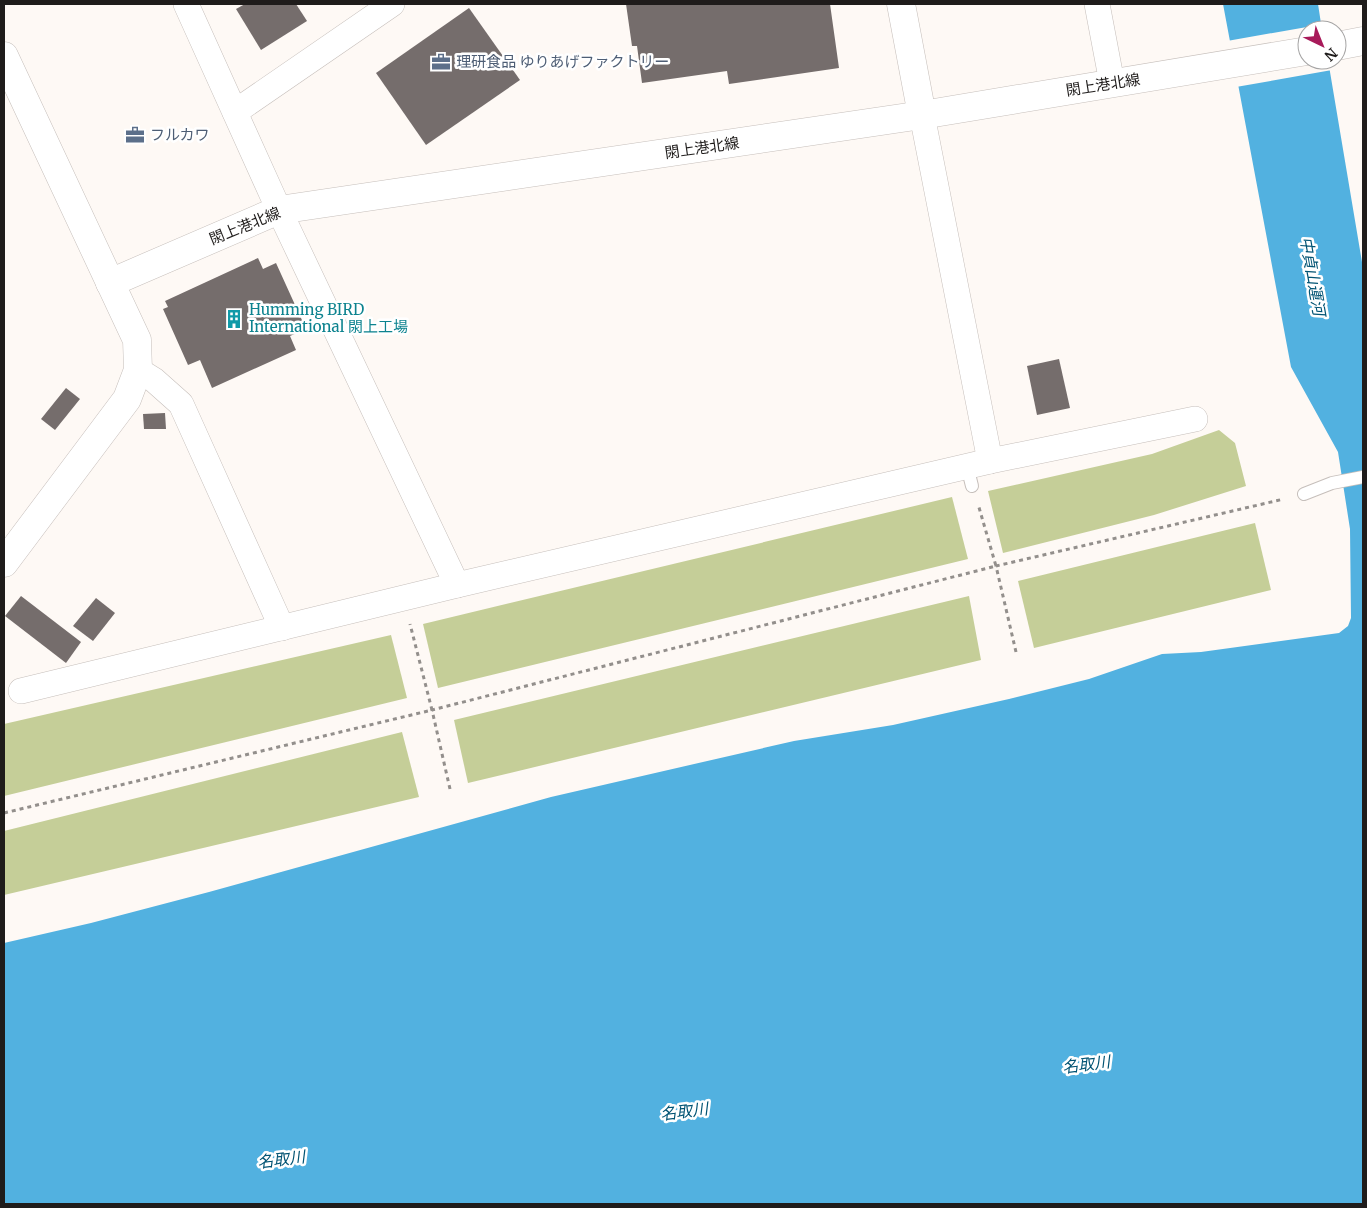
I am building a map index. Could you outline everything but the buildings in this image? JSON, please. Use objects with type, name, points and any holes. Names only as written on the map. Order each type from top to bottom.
[{"type":"street","points":[[186,4],[279,210],[457,585]]},
{"type":"street","points":[[235,112],[392,4]]},
{"type":"street","points":[[902,4],[922,116],[976,471]]},
{"type":"street","points":[[1097,4],[1112,83]]},
{"type":"street","points":[[1347,44],[1363,41]]},
{"type":"street","name":"閖上港北線","points":[[110,283],[279,210],[922,116],[1297,53]]},
{"type":"street","points":[[4,56],[137,340],[138,370],[127,399],[4,563]]},
{"type":"street","points":[[138,370],[154,380],[181,404],[282,628]]},
{"type":"street","points":[[20,691],[457,585],[976,471],[1195,418]]},
{"type":"lane","points":[[1304,494],[1332,483],[1363,477]]},
{"type":"path","points":[[976,471],[1016,652]]},
{"type":"path","points":[[4,813],[432,710],[996,566],[1304,494]]},
{"type":"path","points":[[412,629],[450,789]]},
{"type":"green space","points":[[1219,430],[1235,443],[1246,486],[1154,515],[1003,553],[988,491],[1152,454]]},
{"type":"green space","points":[[952,497],[968,559],[438,688],[423,624]]},
{"type":"green space","points":[[1255,523],[1271,590],[1034,648],[1018,581]]},
{"type":"green space","points":[[969,596],[981,660],[468,783],[454,720]]},
{"type":"green space","points":[[391,635],[407,698],[4,796],[4,724]]},
{"type":"green space","points":[[402,732],[419,797],[4,895],[4,831]]},
{"type":"water","points":[[1223,4],[1318,4],[1320,20],[1297,20],[1297,70],[1330,70],[1363,268],[1363,1204],[4,1204],[4,943],[91,923],[209,892],[551,797],[794,741],[893,725],[1009,699],[1089,679],[1162,654],[1201,652],[1339,633],[1348,626],[1351,618],[1350,529],[1338,452],[1291,367]]},
{"type":"pier","points":[[1297,29],[1297,70],[1332,70],[1236,87],[1227,41]]},
{"type":"place","name":"理研食品 ゆりあげファクトリー","points":[[441,62]]},
{"type":"place","name":"フルカワ","points":[[135,135]]},
{"type":"place","name":"Humming BIRD International 閖上工場","points":[[234,319]]},
{"type":"water label","name":"中貞山運河","points":[[1313,276]]},
{"type":"water label","name":"名取川","points":[[1086,1064]]},
{"type":"water label","name":"名取川","points":[[684,1111]]},
{"type":"water label","name":"名取川","points":[[281,1159]]}]
